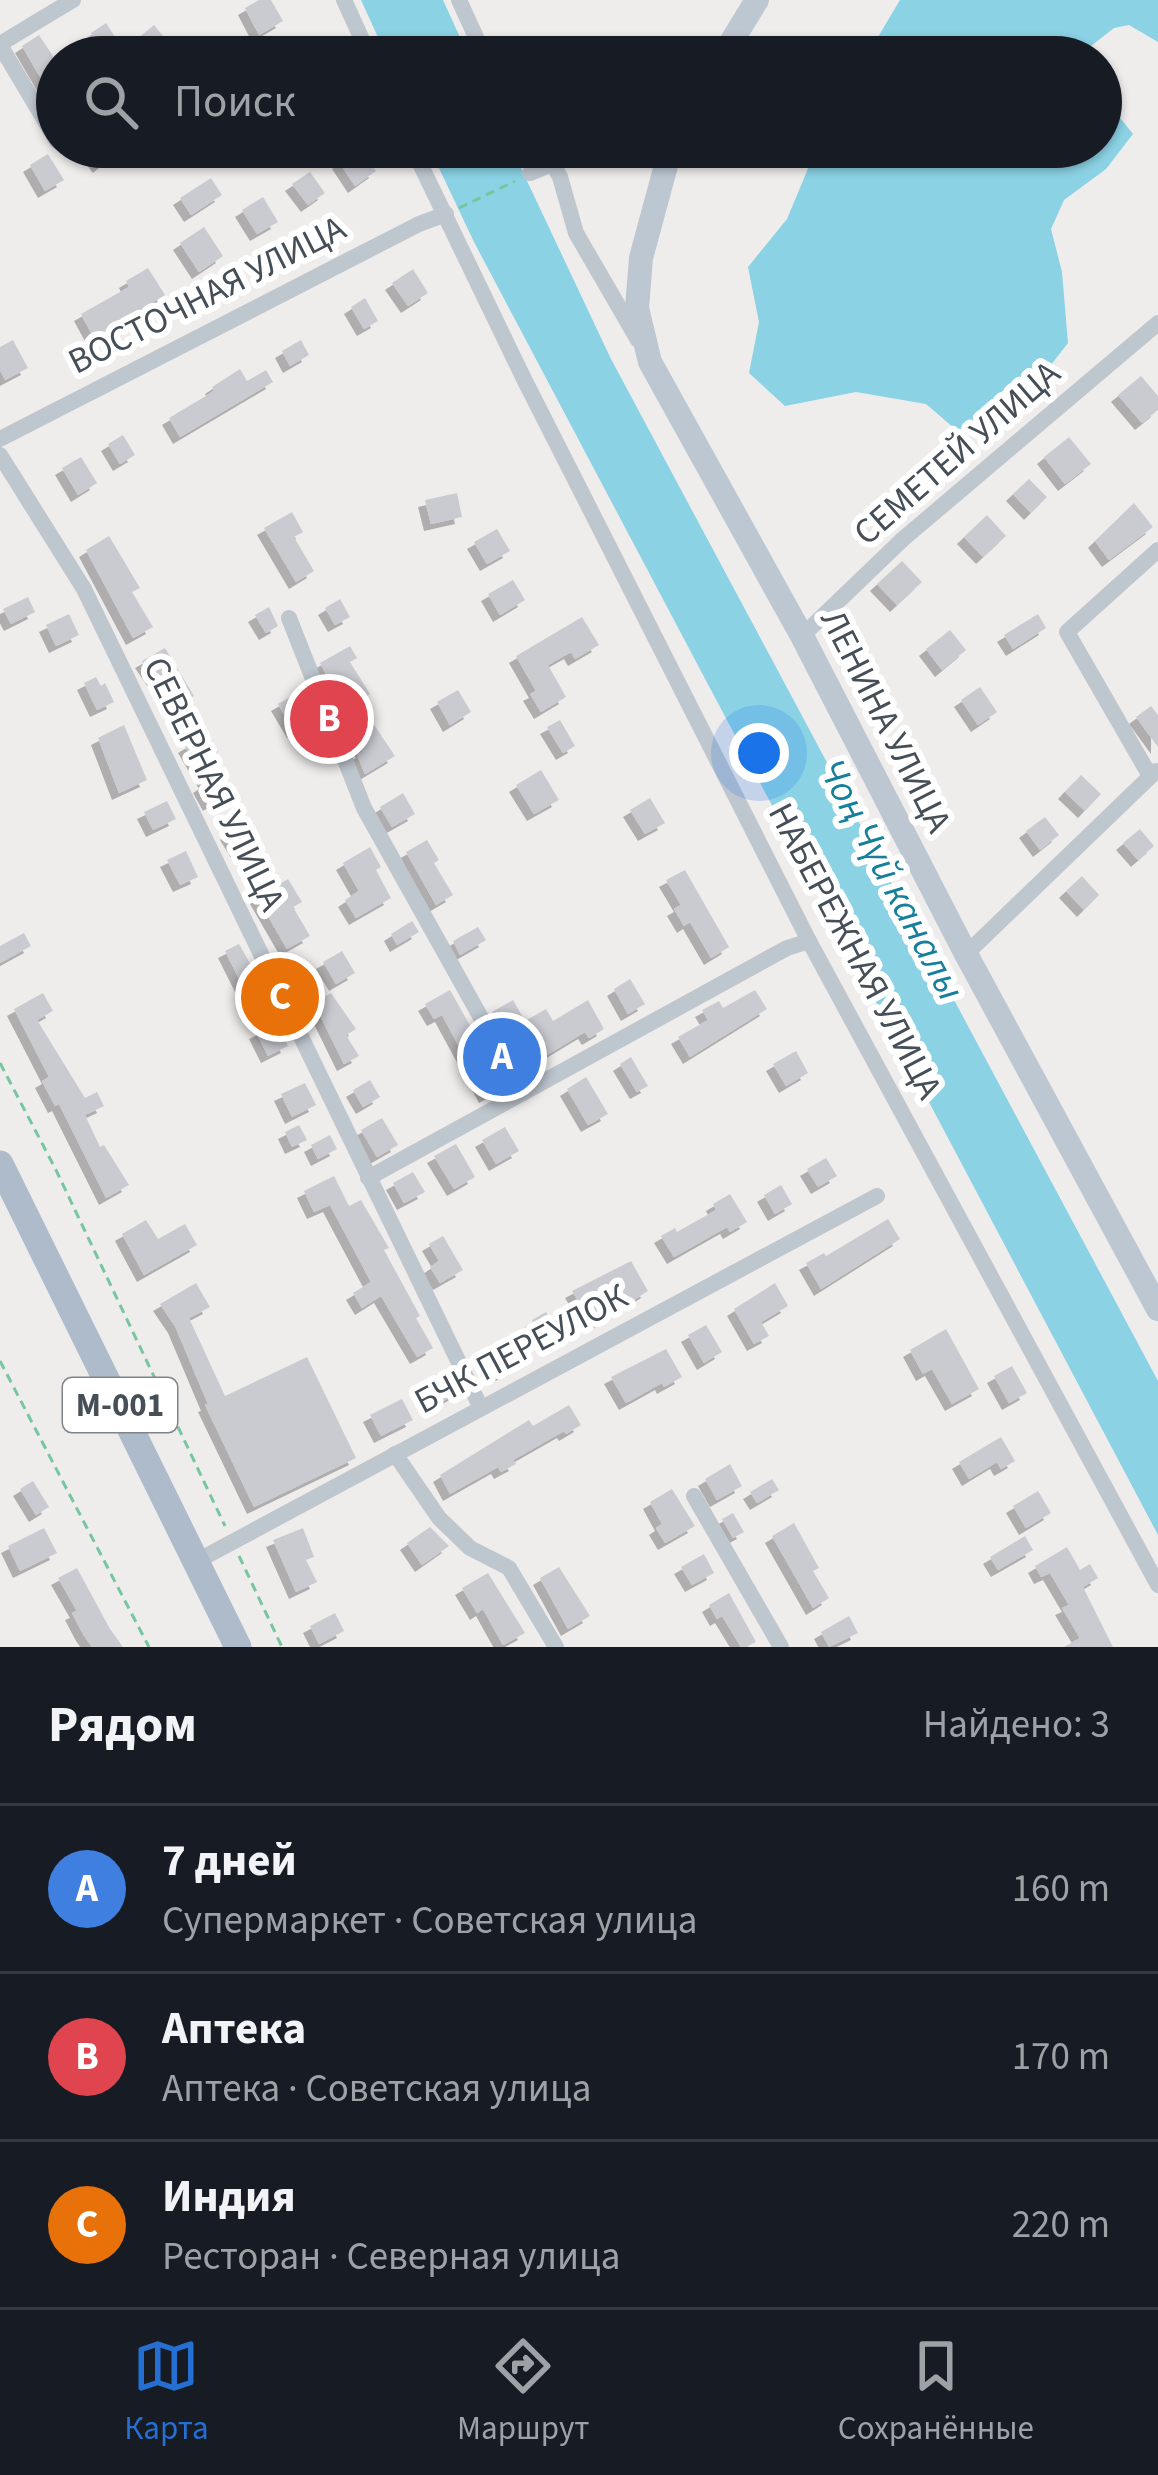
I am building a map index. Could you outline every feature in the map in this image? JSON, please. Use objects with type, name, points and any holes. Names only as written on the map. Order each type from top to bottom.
[{"type":"main road","name":"М-001","points":[[0,1164],[238,1647]]},
{"type":"street","points":[[36,105],[0,44],[73,0]]},
{"type":"street","points":[[344,0],[360,36]]},
{"type":"street","points":[[459,0],[475,36]]},
{"type":"street","points":[[735,36],[757,0]]},
{"type":"street","name":"НАБЕРЕЖНАЯ УЛИЦА","points":[[423,168],[524,379],[809,941],[1158,1585]]},
{"type":"street","points":[[530,173],[535,168]]},
{"type":"street","points":[[555,168],[576,233],[650,362]]},
{"type":"street","name":"ЛЕНИНА УЛИЦА","points":[[665,168],[641,259],[637,308],[650,362],[802,636],[966,954],[1158,1309]]},
{"type":"street","name":"ВОСТОЧНАЯ УЛИЦА","points":[[0,439],[446,214]]},
{"type":"street","name":"СЕМЕТЕЙ УЛИЦА","points":[[802,636],[903,538],[1158,323]]},
{"type":"street","name":"СЕВЕРНАЯ УЛИЦА","points":[[0,455],[84,589],[482,1408]]},
{"type":"street","points":[[966,954],[1154,773],[1067,632],[1158,550]]},
{"type":"street","points":[[289,618],[364,808],[523,1093]]},
{"type":"street","points":[[368,1178],[787,948],[809,941]]},
{"type":"street","name":"БЧК ПЕРЕУЛОК","points":[[197,1561],[877,1196]]},
{"type":"street","points":[[394,1454],[439,1518],[470,1548],[508,1568],[556,1647]]},
{"type":"street","points":[[694,1496],[781,1647]]},
{"type":"path","points":[[446,214],[530,173]]},
{"type":"path","points":[[0,1064],[56,1170],[282,1647]]},
{"type":"path","points":[[0,1361],[149,1647]]},
{"type":"water","points":[[361,0],[443,0],[459,36],[377,36]]},
{"type":"water","points":[[900,0],[1158,0],[1158,42],[1129,25],[1104,36],[879,36]]},
{"type":"water","points":[[1122,120],[1133,134],[1122,148]]},
{"type":"water","points":[[439,168],[521,168],[611,359],[1158,1381],[1158,1535]]},
{"type":"water","points":[[808,168],[1107,168],[1064,200],[1051,229],[1062,272],[1068,343],[1040,379],[1002,391],[989,418],[961,434],[926,404],[856,392],[785,406],[749,373],[759,322],[748,267],[787,219]]},
{"type":"building","points":[[271,0],[283,21],[259,35],[245,8]]},
{"type":"building","points":[[106,23],[114,36],[93,36]]},
{"type":"building","points":[[154,25],[163,36],[141,36]]},
{"type":"building","points":[[36,37],[36,70],[22,46]]},
{"type":"building","points":[[36,161],[36,168],[57,168],[64,180],[45,191],[30,165]]},
{"type":"building","points":[[343,168],[374,168],[376,171],[355,186]]},
{"type":"building","points":[[310,172],[325,193],[308,205],[292,184]]},
{"type":"building","points":[[211,178],[222,195],[191,215],[180,198]]},
{"type":"building","points":[[263,197],[278,222],[257,234],[242,210]]},
{"type":"building","points":[[204,227],[223,256],[199,272],[180,243]]},
{"type":"building","points":[[148,268],[165,295],[94,338],[81,314],[129,287],[126,281]]},
{"type":"building","points":[[413,269],[428,293],[408,306],[392,283]]},
{"type":"building","points":[[365,298],[378,321],[364,329],[351,307]]},
{"type":"building","points":[[13,340],[28,368],[5,380],[0,347]]},
{"type":"building","points":[[301,340],[309,355],[290,366],[282,351]]},
{"type":"building","points":[[240,369],[247,381],[266,370],[273,382],[180,437],[169,418]]},
{"type":"building","points":[[1141,376],[1158,396],[1158,410],[1142,423],[1118,395]]},
{"type":"building","points":[[123,435],[135,455],[120,464],[108,444]]},
{"type":"building","points":[[1069,437],[1091,464],[1065,484],[1044,457]]},
{"type":"building","points":[[81,457],[97,483],[78,495],[62,468]]},
{"type":"building","points":[[1029,479],[1047,497],[1031,513],[1013,494]]},
{"type":"building","points":[[457,493],[462,517],[431,524],[425,500]]},
{"type":"building","points":[[1134,503],[1153,527],[1109,560],[1095,541]]},
{"type":"building","points":[[292,512],[303,532],[294,537],[314,571],[296,582],[264,528]]},
{"type":"building","points":[[987,515],[1006,536],[983,557],[964,537]]},
{"type":"building","points":[[497,529],[510,551],[487,564],[474,542]]},
{"type":"building","points":[[109,536],[140,588],[132,592],[153,627],[133,638],[86,550]]},
{"type":"building","points":[[902,561],[922,582],[897,605],[877,584]]},
{"type":"building","points":[[513,580],[525,600],[500,615],[488,594]]},
{"type":"building","points":[[28,597],[35,612],[11,624],[3,609]]},
{"type":"building","points":[[340,599],[350,617],[335,625],[325,608]]},
{"type":"building","points":[[269,607],[278,626],[266,633],[255,615]]},
{"type":"building","points":[[69,614],[79,635],[56,646],[46,625]]},
{"type":"building","points":[[1038,614],[1046,628],[1013,649],[1004,635]]},
{"type":"building","points":[[582,617],[599,645],[575,659],[571,652],[548,665],[566,697],[541,712],[530,694],[536,691],[516,656]]},
{"type":"building","points":[[950,630],[966,650],[942,670],[926,649]]},
{"type":"building","points":[[350,646],[357,658],[350,662],[370,694],[358,701],[395,756],[365,774],[357,755],[363,751],[320,663]]},
{"type":"building","points":[[165,648],[194,696],[174,708],[142,661]]},
{"type":"building","points":[[96,677],[101,686],[105,683],[114,702],[97,710],[84,683]]},
{"type":"building","points":[[980,687],[997,712],[978,725],[961,700]]},
{"type":"building","points":[[458,690],[471,712],[450,725],[437,702]]},
{"type":"building","points":[[299,692],[314,719],[294,731],[278,704]]},
{"type":"building","points":[[1151,706],[1158,715],[1158,747],[1136,717]]},
{"type":"building","points":[[560,720],[575,746],[563,753],[547,727]]},
{"type":"building","points":[[124,725],[147,780],[119,793],[98,738]]},
{"type":"building","points":[[207,733],[218,752],[209,758],[229,792],[210,804],[200,786],[206,782],[185,746]]},
{"type":"building","points":[[541,770],[559,800],[534,814],[516,785]]},
{"type":"building","points":[[1081,775],[1101,794],[1085,811],[1065,792]]},
{"type":"building","points":[[403,793],[415,814],[392,827],[380,807]]},
{"type":"building","points":[[650,798],[665,823],[645,834],[630,810]]},
{"type":"building","points":[[167,801],[176,819],[153,830],[144,812]]},
{"type":"building","points":[[1045,817],[1059,835],[1040,850],[1026,831]]},
{"type":"building","points":[[241,825],[254,848],[241,856],[227,833]]},
{"type":"building","points":[[1140,829],[1154,846],[1138,860],[1123,843]]},
{"type":"building","points":[[427,840],[453,895],[436,905],[406,852]]},
{"type":"building","points":[[370,847],[391,898],[356,918],[345,900],[359,891],[343,863]]},
{"type":"building","points":[[186,851],[198,877],[180,885],[167,860]]},
{"type":"building","points":[[685,870],[729,947],[711,958],[690,922],[684,926],[674,909],[681,905],[666,880]]},
{"type":"building","points":[[1082,876],[1099,895],[1084,910],[1066,891]]},
{"type":"building","points":[[288,879],[302,902],[293,907],[310,936],[287,949],[257,897]]},
{"type":"building","points":[[412,921],[419,932],[397,945],[391,934]]},
{"type":"building","points":[[478,927],[486,940],[460,955],[453,941]]},
{"type":"building","points":[[24,933],[31,946],[0,963],[0,946]]},
{"type":"building","points":[[239,944],[261,983],[245,991],[225,951]]},
{"type":"building","points":[[342,951],[355,973],[336,984],[323,962]]},
{"type":"building","points":[[630,979],[645,1004],[628,1014],[614,989]]},
{"type":"building","points":[[450,990],[504,1086],[486,1096],[442,1015],[434,1019],[425,1004]]},
{"type":"building","points":[[755,990],[767,1009],[690,1057],[678,1037],[708,1020],[702,1010],[719,1001],[723,1008]]},
{"type":"building","points":[[43,993],[53,1011],[37,1020],[85,1098],[97,1092],[104,1106],[85,1115],[100,1147],[104,1145],[129,1185],[106,1198],[59,1104],[55,1106],[42,1081],[49,1077],[14,1009]]},
{"type":"building","points":[[331,993],[356,1029],[346,1035],[359,1056],[344,1064],[314,1003]]},
{"type":"building","points":[[513,1000],[525,1021],[546,1009],[553,1021],[588,1000],[604,1029],[589,1038],[585,1032],[526,1073],[492,1012]]},
{"type":"building","points":[[276,1022],[288,1046],[268,1056],[256,1032]]},
{"type":"building","points":[[796,1051],[808,1073],[786,1086],[773,1064]]},
{"type":"building","points":[[631,1057],[648,1086],[637,1092],[620,1064]]},
{"type":"building","points":[[586,1077],[608,1114],[588,1125],[567,1089]]},
{"type":"building","points":[[370,1080],[380,1097],[363,1107],[353,1090]]},
{"type":"building","points":[[305,1083],[316,1105],[292,1117],[281,1094]]},
{"type":"building","points":[[382,1118],[398,1145],[377,1157],[361,1130]]},
{"type":"building","points":[[299,1125],[307,1140],[292,1147],[285,1132]]},
{"type":"building","points":[[505,1127],[519,1151],[496,1164],[482,1140]]},
{"type":"building","points":[[330,1135],[337,1149],[318,1159],[311,1145]]},
{"type":"building","points":[[456,1144],[475,1177],[454,1189],[434,1156]]},
{"type":"building","points":[[826,1158],[837,1176],[818,1187],[807,1169]]},
{"type":"building","points":[[413,1172],[425,1192],[404,1203],[393,1183]]},
{"type":"building","points":[[334,1176],[349,1206],[361,1200],[389,1248],[384,1250],[433,1348],[417,1357],[381,1296],[362,1308],[353,1293],[371,1282],[330,1205],[314,1212],[304,1191]]},
{"type":"building","points":[[781,1185],[792,1204],[775,1214],[764,1195]]},
{"type":"building","points":[[730,1194],[747,1222],[730,1232],[727,1227],[674,1257],[661,1236],[716,1210],[713,1204]]},
{"type":"building","points":[[888,1219],[900,1239],[821,1289],[806,1263]]},
{"type":"building","points":[[146,1220],[158,1239],[185,1224],[197,1245],[144,1275],[122,1234]]},
{"type":"building","points":[[443,1236],[463,1270],[440,1283],[430,1267],[439,1261],[429,1244]]},
{"type":"building","points":[[631,1261],[648,1291],[593,1326],[572,1291]]},
{"type":"building","points":[[196,1283],[210,1307],[189,1318],[225,1396],[307,1357],[356,1458],[254,1507],[205,1405],[175,1326],[160,1304]]},
{"type":"building","points":[[775,1283],[788,1306],[761,1322],[769,1336],[754,1344],[734,1309]]},
{"type":"building","points":[[546,1312],[562,1339],[548,1348],[532,1320]]},
{"type":"building","points":[[706,1325],[722,1352],[704,1363],[688,1335]]},
{"type":"building","points":[[946,1329],[979,1389],[952,1404],[932,1369],[923,1374],[910,1350]]},
{"type":"building","points":[[512,1346],[522,1363],[501,1375],[491,1358]]},
{"type":"building","points":[[666,1349],[682,1377],[626,1403],[611,1377]]},
{"type":"building","points":[[1012,1366],[1027,1393],[1009,1403],[994,1376]]},
{"type":"building","points":[[447,1372],[458,1392],[440,1403],[428,1383]]},
{"type":"building","points":[[402,1399],[413,1420],[381,1436],[370,1415]]},
{"type":"building","points":[[569,1405],[581,1425],[513,1460],[516,1464],[501,1472],[498,1467],[450,1494],[440,1475],[529,1420],[533,1426]]},
{"type":"building","points":[[1001,1437],[1015,1461],[1001,1469],[997,1462],[969,1479],[959,1462]]},
{"type":"building","points":[[730,1464],[742,1486],[717,1500],[705,1479]]},
{"type":"building","points":[[772,1479],[779,1490],[757,1503],[750,1492]]},
{"type":"building","points":[[33,1481],[49,1507],[36,1515],[20,1489]]},
{"type":"building","points":[[672,1489],[695,1526],[665,1543],[656,1528],[662,1524],[650,1502]]},
{"type":"building","points":[[1038,1491],[1051,1513],[1026,1528],[1013,1506]]},
{"type":"building","points":[[733,1513],[744,1532],[733,1538],[722,1519]]},
{"type":"building","points":[[794,1523],[819,1568],[813,1571],[829,1598],[813,1608],[772,1536]]},
{"type":"building","points":[[430,1527],[449,1546],[422,1565],[407,1543]]},
{"type":"building","points":[[44,1528],[57,1553],[20,1571],[8,1546]]},
{"type":"building","points":[[303,1528],[314,1557],[306,1560],[317,1582],[296,1592],[273,1540]]},
{"type":"building","points":[[1025,1536],[1033,1550],[998,1570],[990,1557]]},
{"type":"building","points":[[1067,1547],[1080,1570],[1090,1564],[1098,1578],[1083,1587],[1113,1647],[1064,1647],[1080,1638],[1062,1608],[1069,1605],[1050,1573],[1041,1577],[1035,1566]]},
{"type":"building","points":[[704,1554],[714,1573],[692,1585],[681,1567]]},
{"type":"building","points":[[559,1567],[590,1616],[568,1629],[540,1578]]},
{"type":"building","points":[[77,1568],[123,1647],[92,1647],[83,1634],[72,1613],[77,1611],[58,1578]]},
{"type":"building","points":[[488,1573],[525,1633],[503,1645],[483,1609],[477,1613],[462,1588]]},
{"type":"building","points":[[729,1593],[756,1642],[746,1647],[741,1647],[722,1616],[717,1619],[709,1605]]},
{"type":"building","points":[[335,1613],[344,1631],[319,1644],[310,1626]]},
{"type":"building","points":[[849,1616],[858,1633],[829,1647],[821,1632]]},
{"type":"place","name":"Аптека","points":[[329,719]]},
{"type":"place","name":"Индия","points":[[280,997]]},
{"type":"place","name":"7 дней","points":[[502,1057]]},
{"type":"water label","name":"Чоң Чүй каналы","points":[[891,880]]}]
